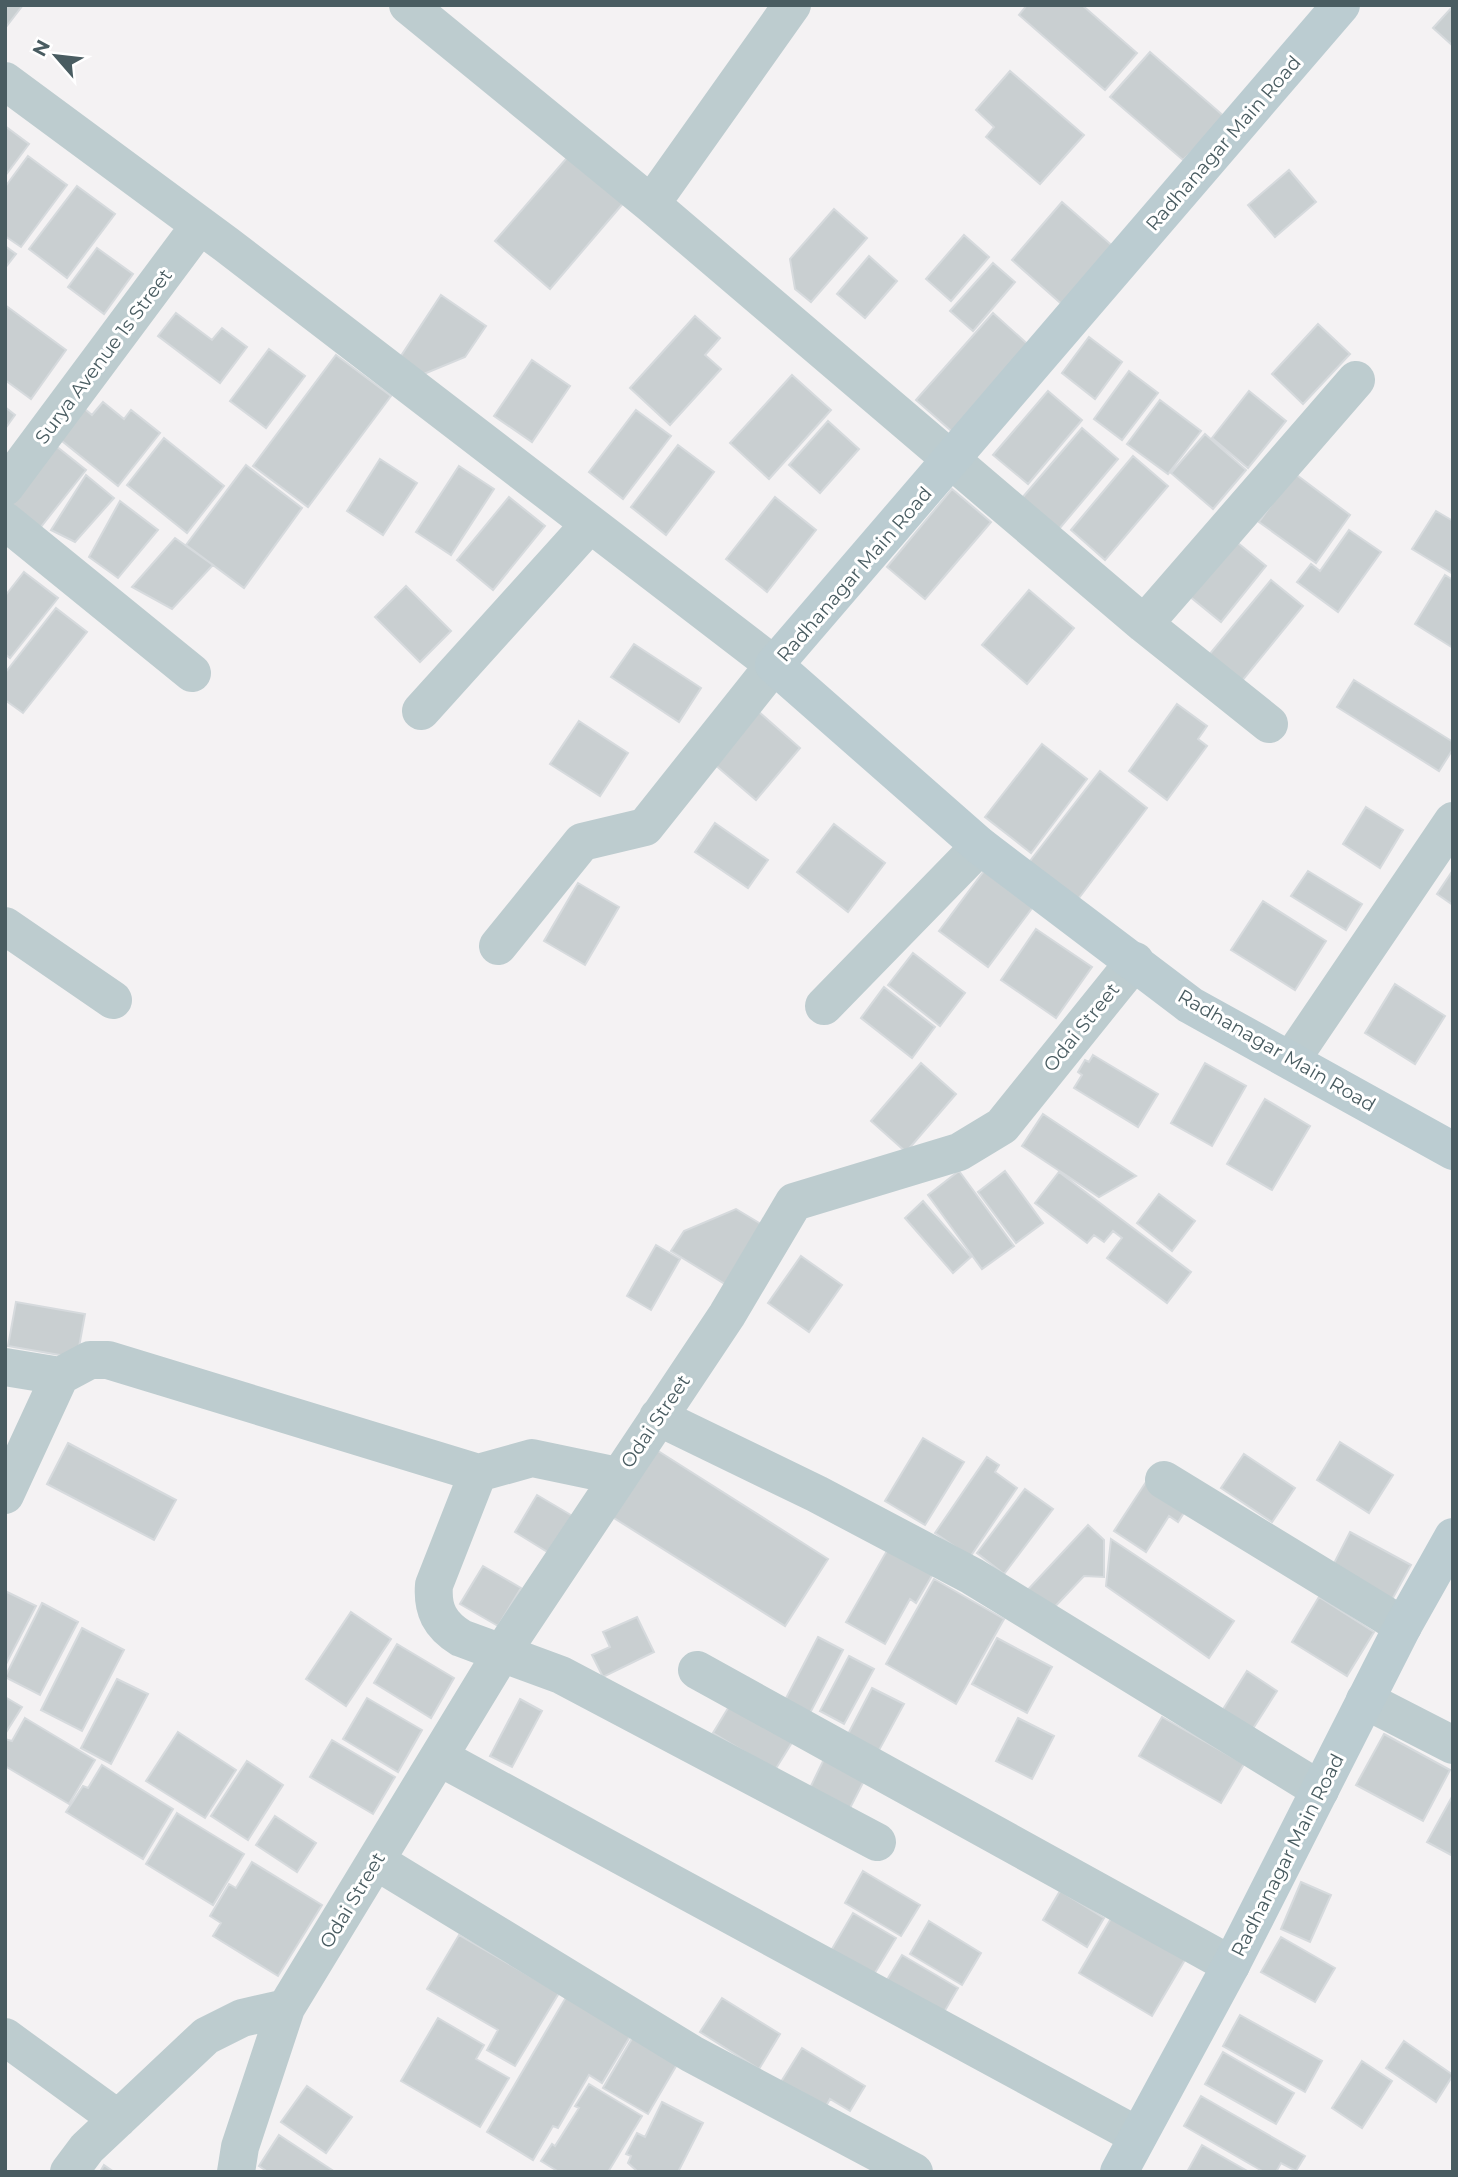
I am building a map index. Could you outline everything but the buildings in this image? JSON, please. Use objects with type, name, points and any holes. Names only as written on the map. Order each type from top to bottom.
[{"type":"street","points":[[651,204],[792,5]]},
{"type":"street","name":"Radhanagar Main Road","points":[[1341,5],[774,665],[980,846],[1191,1005],[1453,1151]]},
{"type":"street","points":[[413,7],[651,204],[1144,624],[1269,724]]},
{"type":"street","points":[[5,81],[200,225],[774,665],[645,827],[582,842],[498,946]]},
{"type":"street","name":"Surya Avenue 1s Street","points":[[5,487],[200,225]]},
{"type":"street","points":[[1144,624],[1356,380]]},
{"type":"street","points":[[5,521],[192,673]]},
{"type":"street","points":[[421,711],[590,524]]},
{"type":"street","points":[[1291,1060],[1453,821]]},
{"type":"street","points":[[824,1006],[980,846]]},
{"type":"street","points":[[5,926],[113,1000]]},
{"type":"street","name":"Odai Street","points":[[236,2172],[240,2147],[286,2008],[503,1651],[727,1315],[794,1202],[959,1152],[1002,1126],[1135,961]]},
{"type":"street","points":[[5,1495],[60,1377],[90,1360],[108,1360],[478,1473],[532,1458],[618,1476]]},
{"type":"street","points":[[5,1367],[60,1377]]},
{"type":"street","points":[[657,1417],[817,1494],[972,1576],[1320,1790]]},
{"type":"street","points":[[478,1473],[434,1585],[433,1598],[438,1616],[447,1630],[461,1638],[503,1651],[561,1675],[877,1842]]},
{"type":"street","points":[[1164,1480],[1404,1626]]},
{"type":"street","name":"Radhanagar Main Road","points":[[1119,2172],[1231,1965],[1365,1700],[1453,1538]]},
{"type":"street","points":[[697,1670],[1231,1965]]},
{"type":"street","points":[[1365,1700],[1453,1745]]},
{"type":"street","points":[[439,1757],[1138,2136]]},
{"type":"street","points":[[376,1861],[692,2053],[914,2172]]},
{"type":"street","points":[[69,2172],[87,2148],[206,2036],[242,2018],[286,2008]]},
{"type":"street","points":[[5,2037],[118,2119]]}]
